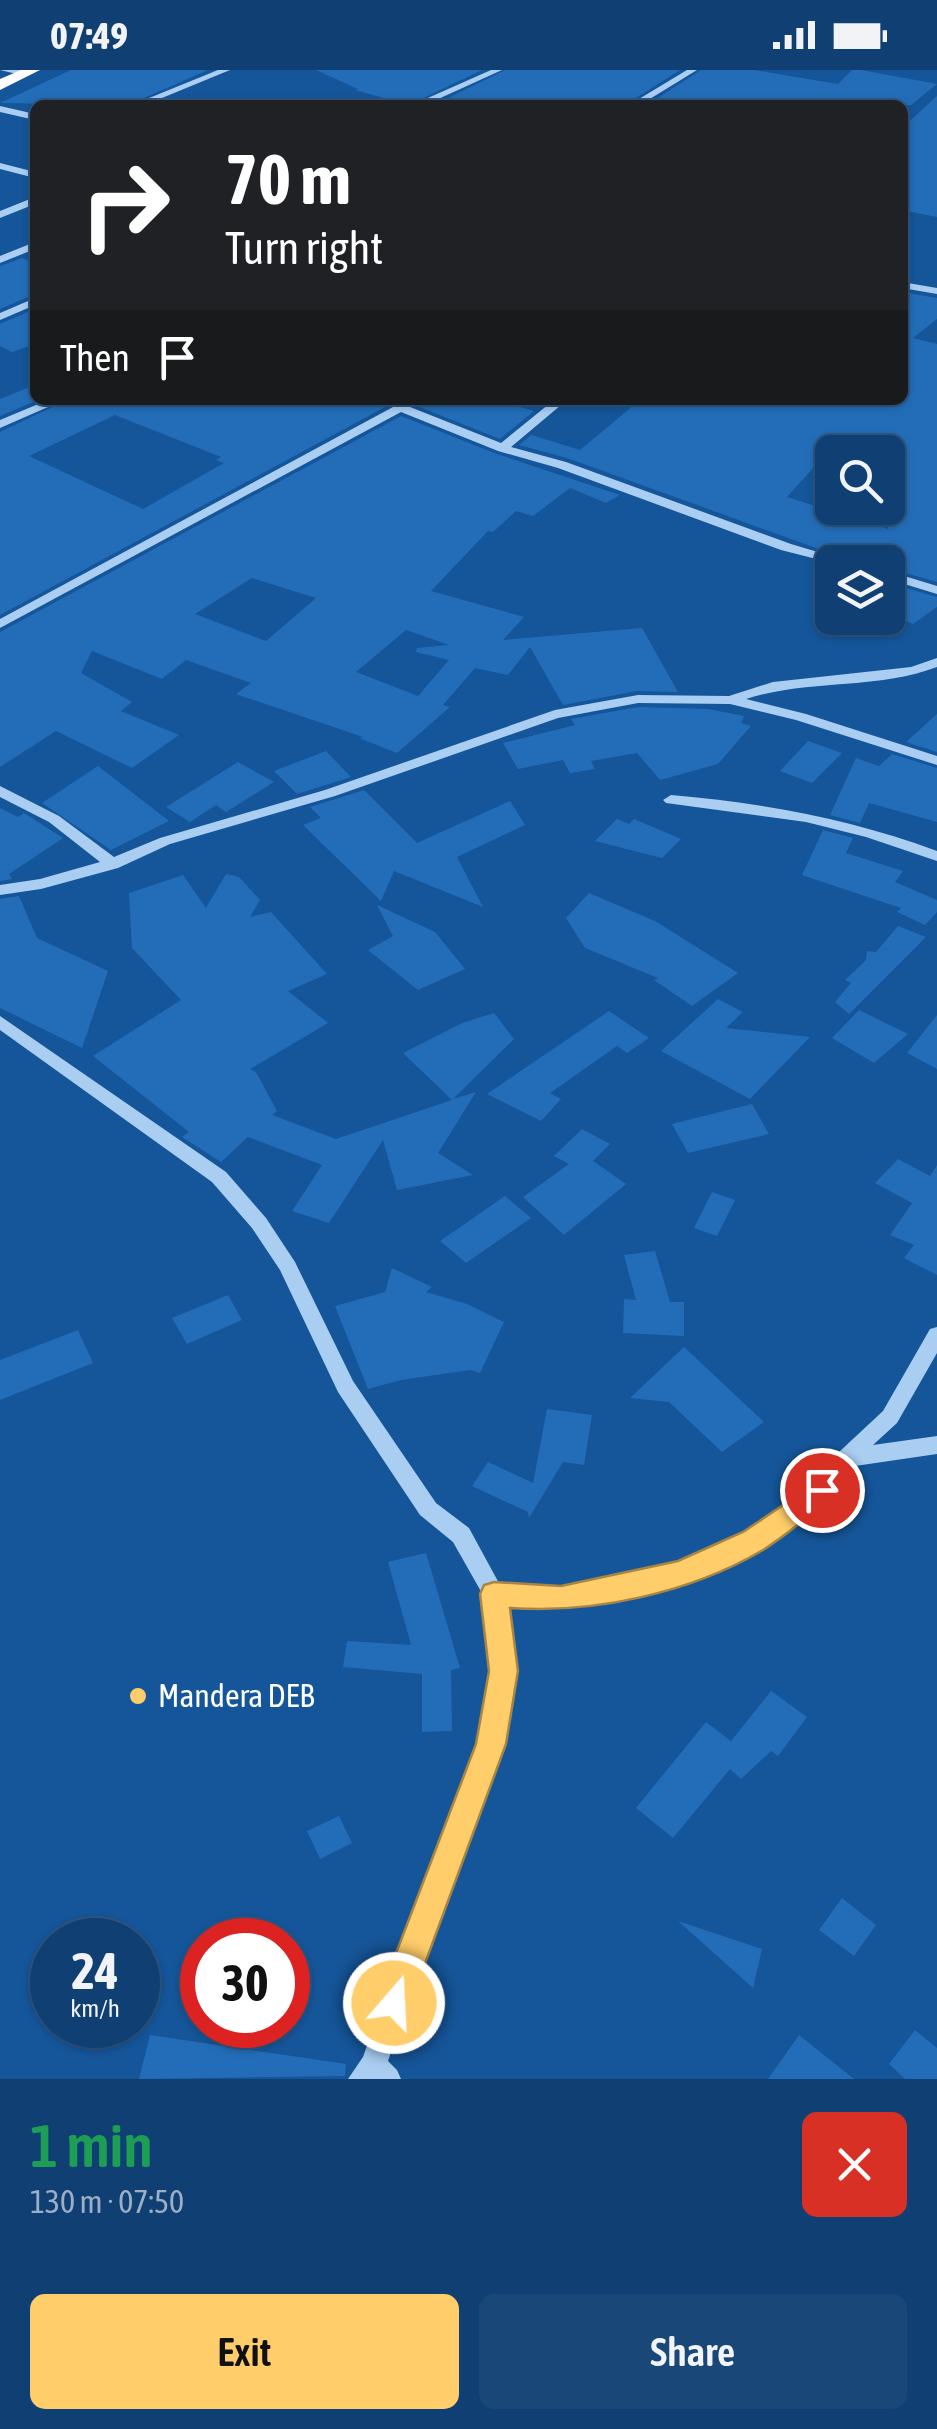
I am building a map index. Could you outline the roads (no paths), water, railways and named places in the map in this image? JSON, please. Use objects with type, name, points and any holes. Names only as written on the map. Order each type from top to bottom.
[{"type":"highway","points":[[0,85],[29,72]]},
{"type":"street","points":[[3,70],[29,72]]},
{"type":"street","points":[[149,100],[226,70]]},
{"type":"street","points":[[429,100],[498,70]]},
{"type":"street","points":[[642,100],[693,70]]},
{"type":"street","points":[[0,109],[30,116]]},
{"type":"street","points":[[0,166],[30,174]]},
{"type":"street","points":[[0,175],[13,170]]},
{"type":"street","points":[[0,215],[30,202]]},
{"type":"street","points":[[0,260],[30,248]]},
{"type":"street","points":[[908,286],[937,291]]},
{"type":"street","points":[[2,314],[30,303]]},
{"type":"street","points":[[0,424],[46,405]]},
{"type":"street","points":[[0,624],[404,405]]},
{"type":"street","points":[[408,405],[502,448],[577,470],[815,554]]},
{"type":"street","points":[[502,448],[555,405]]},
{"type":"street","points":[[905,580],[937,590]]},
{"type":"street","points":[[730,700],[774,686],[913,671],[937,662]]},
{"type":"street","points":[[0,890],[40,884],[112,864],[165,841],[330,793],[554,714],[638,700],[730,700],[801,717],[937,762]]},
{"type":"street","points":[[0,791],[54,819],[112,864]]},
{"type":"street","points":[[671,800],[751,807],[838,822],[937,856]]},
{"type":"street","points":[[0,1022],[219,1177],[249,1211],[288,1266],[345,1386],[428,1509],[461,1535],[494,1594],[504,1671],[491,1744],[426,1910],[374,2074]]},
{"type":"street","points":[[494,1594],[561,1599],[681,1573],[753,1541],[822,1490],[843,1480],[846,1458],[890,1417],[937,1335]]},
{"type":"street","points":[[846,1458],[937,1445]]},
{"type":"place","name":"Mandera DEB","points":[[138,1696]]}]
